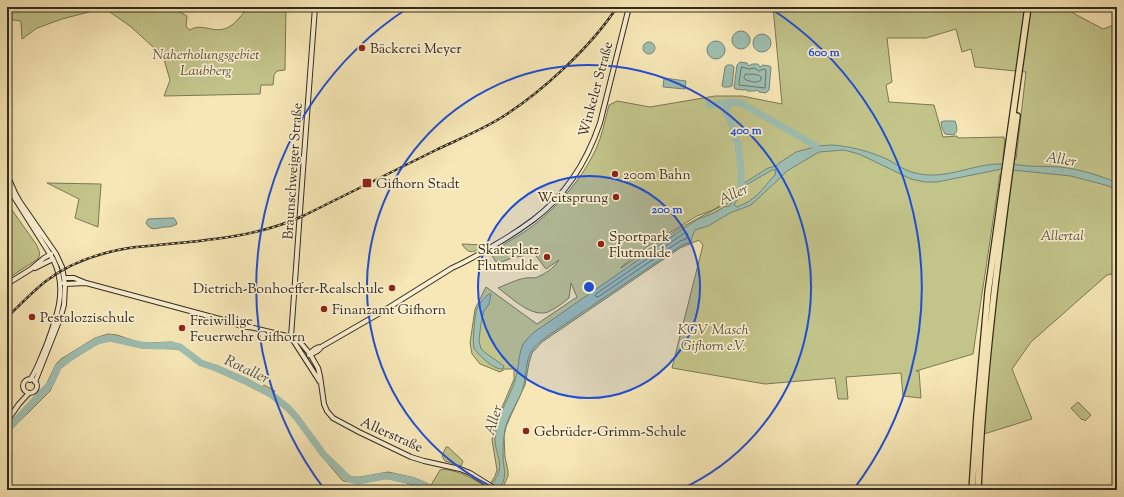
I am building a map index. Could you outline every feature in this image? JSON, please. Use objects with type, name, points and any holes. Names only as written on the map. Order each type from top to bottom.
[{"type":"highway","points":[[972,490],[976,462],[985,321],[994,248],[1007,175],[1028,7]]},
{"type":"highway","points":[[1009,160],[1032,7]]},
{"type":"highway","points":[[976,462],[978,490]]},
{"type":"street","name":"Braunschweiger Straße","points":[[291,337],[316,7]]},
{"type":"street","name":"Winkeler Straße","points":[[305,358],[319,347],[512,234],[534,219],[556,198],[570,182],[594,142],[628,7]]},
{"type":"street","points":[[7,176],[20,202],[56,254],[62,267],[66,284],[62,311],[35,382],[35,390],[29,393],[19,404],[7,421]]},
{"type":"street","points":[[7,186],[53,259],[57,268],[61,296],[56,319],[30,380],[24,383],[24,390],[19,404]]},
{"type":"street","points":[[7,284],[31,269],[50,254],[56,254]]},
{"type":"street","points":[[31,269],[53,259],[56,254]]},
{"type":"street","points":[[60,282],[65,278],[79,280],[242,326],[291,337],[321,384]]},
{"type":"street","points":[[60,282],[66,284],[86,283]]},
{"type":"street","name":"Allerstraße","points":[[291,337],[300,342],[310,354],[319,372],[324,404],[327,411],[337,421],[411,457],[460,469],[470,473],[497,490]]},
{"type":"street","points":[[30,380],[35,382]]},
{"type":"street","points":[[24,390],[29,393]]},
{"type":"green space","name":"Naherholungsgebiet Laubberg","points":[[7,7],[178,7],[178,11],[187,16],[186,27],[190,30],[201,27],[219,30],[225,29],[232,25],[242,15],[245,7],[286,7],[285,70],[277,71],[274,75],[273,85],[261,85],[260,94],[164,96],[170,80],[163,56],[130,26],[104,8],[62,19],[37,28],[22,39],[21,21],[7,19]]},
{"type":"green space","points":[[773,7],[1062,7],[1103,29],[1117,24],[1117,273],[1107,275],[1031,342],[1012,369],[1032,419],[984,434],[989,359],[1012,175],[1000,174],[973,354],[916,371],[919,371],[921,398],[903,396],[901,373],[846,377],[848,399],[838,399],[835,378],[765,384],[672,368],[703,245],[699,240],[680,248],[542,342],[532,353],[525,385],[506,427],[504,436],[508,476],[500,490],[428,490],[415,485],[385,478],[361,483],[343,481],[319,453],[295,418],[281,405],[253,386],[196,363],[182,351],[176,349],[142,348],[115,340],[105,340],[61,367],[50,391],[7,434],[7,425],[45,387],[56,364],[61,359],[95,338],[108,334],[146,343],[172,342],[183,346],[203,362],[225,369],[262,387],[264,385],[275,391],[274,394],[288,405],[298,416],[324,451],[352,477],[361,477],[388,472],[415,478],[431,485],[440,470],[451,470],[487,487],[495,476],[497,470],[492,440],[495,424],[514,379],[514,369],[505,369],[500,372],[480,364],[472,354],[470,343],[475,309],[486,287],[537,324],[577,297],[571,283],[569,298],[548,312],[535,312],[522,306],[498,288],[521,279],[535,278],[551,269],[559,260],[546,269],[534,253],[502,262],[496,262],[491,254],[534,225],[561,200],[577,181],[596,149],[602,133],[609,105],[617,101],[650,107],[715,96],[742,96],[782,104]],"holes":[[[956,29],[962,52],[971,49],[975,67],[1026,72],[1016,159],[1003,159],[1004,137],[943,137],[934,105],[889,102],[886,85],[892,82],[887,38],[926,38]],[[729,203],[680,228],[621,268],[648,246],[697,216],[713,210],[723,204]]]},
{"type":"green space","points":[[47,183],[101,184],[98,227],[75,218],[79,199]]},
{"type":"green space","points":[[7,203],[36,244],[39,250],[39,257],[7,279]]},
{"type":"green space","points":[[462,244],[485,245],[472,252],[467,250]]},
{"type":"green space","points":[[1078,402],[1091,415],[1085,421],[1083,419],[1082,420],[1071,408]]},
{"type":"green space","points":[[446,447],[448,447],[463,461],[461,466],[445,461],[442,456]]},
{"type":"water","points":[[741,31],[747,34],[750,40],[747,46],[741,49],[735,46],[732,40],[735,34]]},
{"type":"water","points":[[762,34],[768,37],[771,43],[768,49],[762,52],[756,49],[753,43],[756,37]]},
{"type":"water","points":[[716,41],[722,44],[725,50],[722,56],[716,59],[710,56],[707,50],[710,44]]},
{"type":"water","points":[[651,42],[654,43],[654,53],[647,54],[644,53],[643,46],[644,43]]},
{"type":"water","points":[[740,62],[747,63],[749,66],[752,64],[758,64],[760,67],[763,65],[771,67],[769,90],[766,93],[759,92],[757,90],[747,91],[746,89],[735,89],[737,65]]},
{"type":"water","points":[[727,65],[732,65],[734,67],[732,86],[724,87],[722,86],[725,67]]},
{"type":"water","points":[[664,78],[686,81],[685,89],[663,87]]},
{"type":"water","points":[[955,121],[957,129],[954,135],[945,134],[941,122]]},
{"type":"water","points":[[831,145],[863,150],[886,159],[910,172],[927,175],[938,175],[992,164],[1003,164],[1002,169],[937,182],[925,182],[911,179],[859,154],[844,150],[819,152],[787,171],[751,205],[730,213],[708,226],[695,230],[691,242],[682,245],[549,335],[533,349],[529,355],[523,388],[505,430],[503,441],[503,458],[505,474],[503,481],[498,490],[485,490],[494,482],[499,471],[500,463],[495,442],[496,430],[500,415],[515,380],[521,348],[529,337],[698,219],[714,213],[724,207],[730,206],[737,190],[744,183],[768,168],[776,166],[796,152],[818,146]],"holes":[[[772,170],[776,170],[775,175],[755,197],[749,202],[737,207],[734,205],[746,185]]]},
{"type":"water","points":[[1013,164],[1060,167],[1081,171],[1103,177],[1117,183],[1117,189],[1071,176],[1012,170]]},
{"type":"water","points":[[174,218],[177,224],[170,227],[154,229],[150,228],[146,223],[148,219]]},
{"type":"water","points":[[491,294],[489,304],[484,311],[479,341],[481,349],[504,366],[503,369],[496,368],[490,364],[474,348],[473,340],[477,308],[482,300]]},
{"type":"water","points":[[410,478],[440,490],[431,490],[409,483]]},
{"type":"waterway","name":"Aller","points":[[731,102],[725,110],[733,128],[738,146],[741,166],[741,186]]},
{"type":"waterway","points":[[709,105],[731,102],[741,103],[816,146]]},
{"type":"waterway","name":"Rotaller","points":[[7,430],[51,383],[58,367],[97,341],[110,338],[141,345],[173,345],[180,347],[201,363],[245,381],[272,395],[288,408],[324,455],[349,479],[358,481],[385,476],[394,477],[414,481],[435,490]]},
{"type":"railway","points":[[7,317],[55,274],[85,259],[129,248],[218,239],[261,231],[303,216],[436,150],[484,128],[515,109],[564,69],[593,38],[617,7]]},
{"type":"place","name":"Bäckerei Meyer","points":[[362,48]]},
{"type":"place","name":"200m Bahn","points":[[615,174]]},
{"type":"place","name":"Gifhorn Stadt","points":[[367,183]]},
{"type":"place","name":"Weitsprung","points":[[616,197]]},
{"type":"place","name":"Sportpark Flutmulde","points":[[601,244]]},
{"type":"place","name":"Skateplatz Flutmulde","points":[[547,257]]},
{"type":"place","name":"Dietrich-Bonhoeffer-Realschule","points":[[392,288]]},
{"type":"place","name":"Finanzamt Gifhorn","points":[[324,309]]},
{"type":"place","name":"Pestalozzischule","points":[[32,317]]},
{"type":"place","name":"Freiwillige Feuerwehr Gifhorn","points":[[182,328]]},
{"type":"place","name":"Gebrüder-Grimm-Schule","points":[[526,431]]},
{"type":"park label","name":"Allertal","points":[[1062,235]]},
{"type":"park label","name":"KGV Masch Gifhorn e.V.","points":[[713,338]]}]
